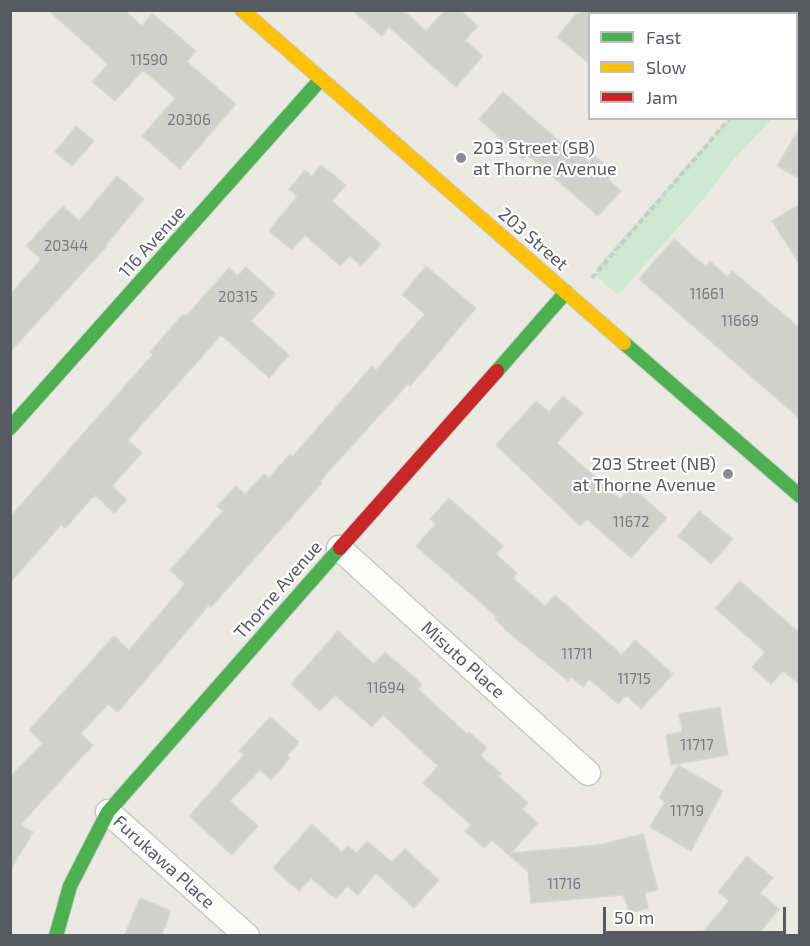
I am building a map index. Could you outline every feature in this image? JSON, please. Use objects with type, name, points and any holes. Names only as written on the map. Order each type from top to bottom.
[{"type":"street","name":"203 Street","points":[[243,10],[800,496]]},
{"type":"street","name":"116 Avenue","points":[[10,429],[321,79]]},
{"type":"street","name":"Thorne Avenue","points":[[56,936],[70,886],[108,812],[566,292]]},
{"type":"street","name":"Misuto Place","points":[[339,548],[588,773]]},
{"type":"street","name":"Furukawa Place","points":[[108,812],[247,936]]},
{"type":"path","points":[[592,278],[728,120]]},
{"type":"green space","points":[[727,120],[771,120],[735,158],[699,204],[618,295],[599,279],[596,272],[599,265]]},
{"type":"building","points":[[48,10],[125,10],[142,26],[152,13],[196,51],[187,62],[236,104],[180,169],[142,136],[175,98],[143,70],[115,101],[92,82],[108,64]]},
{"type":"building","points":[[352,10],[403,10],[426,31],[445,10],[460,10],[478,26],[465,40],[483,56],[456,87],[389,27],[382,36]]},
{"type":"building","points":[[580,10],[590,10],[588,12],[588,62],[557,37]]},
{"type":"building","points":[[503,92],[567,148],[570,145],[589,162],[595,156],[614,173],[608,179],[621,191],[598,216],[527,154],[523,159],[479,119]]},
{"type":"building","points":[[76,126],[94,141],[72,166],[55,152]]},
{"type":"building","points":[[800,127],[800,179],[777,166]]},
{"type":"building","points":[[321,165],[346,185],[332,201],[381,244],[361,266],[350,256],[340,266],[305,235],[292,250],[269,231],[297,196],[289,189],[305,170],[312,176]]},
{"type":"building","points":[[117,176],[144,199],[107,246],[10,352],[10,295],[41,259],[26,246],[63,206],[79,221]]},
{"type":"building","points":[[800,204],[800,265],[772,221]]},
{"type":"building","points":[[674,239],[706,267],[710,261],[727,277],[732,271],[800,328],[800,419],[639,279]]},
{"type":"building","points":[[426,266],[476,308],[410,386],[408,384],[320,481],[322,483],[211,607],[209,605],[118,712],[108,704],[81,734],[93,745],[20,825],[33,832],[10,871],[10,777],[43,743],[29,730],[114,636],[129,650],[185,584],[170,570],[223,511],[217,506],[236,486],[245,494],[264,474],[269,478],[290,454],[293,456],[372,366],[376,370],[425,314],[402,295]]},
{"type":"building","points":[[246,267],[276,294],[251,321],[289,355],[269,378],[221,335],[128,440],[142,453],[112,486],[127,500],[114,513],[95,495],[65,528],[61,525],[10,583],[10,517],[153,354],[150,352],[183,314],[186,316],[229,268],[238,276]]},
{"type":"building","points":[[563,396],[583,413],[557,443],[620,499],[631,486],[667,518],[631,558],[587,519],[580,526],[496,445],[536,401],[549,412]]},
{"type":"building","points":[[449,498],[503,546],[496,554],[517,573],[513,578],[545,606],[555,595],[622,655],[635,640],[673,674],[641,709],[626,695],[618,704],[589,679],[583,687],[571,677],[568,681],[509,633],[495,619],[497,617],[416,546],[436,524],[430,519]]},
{"type":"building","points":[[699,511],[733,539],[711,564],[678,536]]},
{"type":"building","points":[[740,581],[800,633],[800,685],[783,671],[771,684],[752,667],[765,652],[715,608]]},
{"type":"building","points":[[338,631],[374,664],[385,652],[422,684],[418,689],[467,734],[469,732],[487,748],[480,755],[501,774],[498,776],[528,803],[522,809],[538,823],[511,853],[598,845],[643,834],[658,890],[645,893],[648,908],[630,913],[623,895],[531,903],[528,872],[492,840],[484,848],[465,831],[471,825],[423,783],[438,766],[383,715],[372,727],[335,695],[320,711],[291,684]]},
{"type":"building","points":[[720,707],[728,755],[671,765],[666,735],[682,732],[679,714]]},
{"type":"building","points":[[270,717],[299,742],[287,756],[290,758],[271,780],[260,770],[230,801],[258,826],[232,855],[189,816],[244,755],[239,751]]},
{"type":"building","points":[[678,765],[723,791],[691,851],[650,827],[665,802],[659,798]]},
{"type":"building","points":[[312,824],[342,852],[348,846],[357,853],[367,841],[392,862],[405,849],[439,880],[414,908],[376,873],[358,895],[347,886],[336,899],[311,878],[299,891],[273,868]]},
{"type":"building","points":[[747,856],[773,878],[760,893],[779,909],[757,936],[699,936],[729,901],[718,892]]},
{"type":"building","points":[[140,898],[171,911],[161,936],[124,936]]},
{"type":"traffic: fast","points":[[10,428],[321,79]]},
{"type":"traffic: fast","points":[[497,371],[566,292]]},
{"type":"traffic: fast","points":[[624,343],[800,496]]},
{"type":"traffic: fast","points":[[56,936],[70,886],[108,812],[340,548]]},
{"type":"traffic: slow","points":[[242,10],[624,343]]},
{"type":"traffic: jam","points":[[340,548],[497,371]]},
{"type":"place","name":"203 Street (SB) at Thorne Avenue","points":[[461,158]]},
{"type":"place","name":"203 Street (NB) at Thorne Avenue","points":[[728,474]]}]
